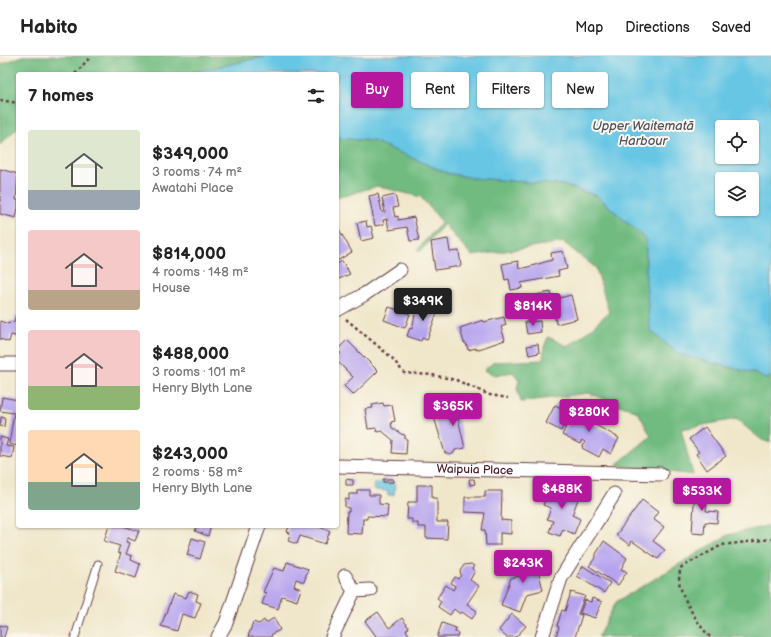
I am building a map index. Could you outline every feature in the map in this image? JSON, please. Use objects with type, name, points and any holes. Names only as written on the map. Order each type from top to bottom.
[{"type":"street","points":[[341,314],[365,294],[400,270]]},
{"type":"street","points":[[0,364],[16,364]]},
{"type":"street","name":"Waipuia Place","points":[[339,466],[661,474]]},
{"type":"street","points":[[542,637],[561,578],[614,494]]},
{"type":"street","points":[[218,637],[226,623],[258,528]]},
{"type":"street","points":[[345,576],[354,591]]},
{"type":"street","points":[[354,591],[370,590]]},
{"type":"street","points":[[332,637],[354,591]]},
{"type":"lane","points":[[75,637],[98,564]]},
{"type":"path","points":[[77,72],[91,56]]},
{"type":"path","points":[[0,100],[16,103]]},
{"type":"path","points":[[341,314],[392,358],[404,373],[432,375],[456,380],[490,395],[508,398]]},
{"type":"path","points":[[710,637],[700,627],[679,582],[680,568],[722,545],[771,539]]},
{"type":"green space","points":[[22,56],[268,56],[194,72],[16,72],[16,129],[0,145],[0,65]]},
{"type":"green space","points":[[339,138],[373,141],[447,173],[473,178],[563,185],[597,196],[646,239],[646,281],[725,366],[757,374],[765,379],[771,377],[771,443],[762,440],[736,419],[681,429],[693,475],[616,465],[651,436],[638,412],[589,393],[521,402],[517,389],[519,380],[513,372],[495,375],[484,370],[494,362],[543,360],[544,347],[548,337],[567,346],[585,334],[609,312],[596,268],[563,242],[472,256],[444,224],[421,251],[417,250],[442,222],[421,197],[377,186],[339,197]]},
{"type":"green space","points":[[771,525],[771,637],[598,637],[616,602],[728,535]]},
{"type":"water","name":"Upper Waitematā Harbour","points":[[268,56],[771,56],[771,377],[765,379],[757,374],[678,354],[650,330],[646,281],[646,239],[597,196],[563,185],[473,178],[447,173],[373,141],[339,138],[339,72],[194,72]]},
{"type":"water","points":[[374,483],[395,483],[394,495],[388,495],[388,491],[373,490]]},
{"type":"building","points":[[0,169],[16,173],[16,218],[0,214]]},
{"type":"building","points":[[378,194],[382,212],[385,212],[382,198],[395,195],[398,207],[393,208],[395,217],[398,216],[398,220],[414,217],[419,240],[410,241],[407,227],[389,230],[387,219],[383,220],[384,224],[375,226],[369,196]]},
{"type":"building","points":[[366,221],[367,227],[371,226],[374,238],[361,241],[357,223]]},
{"type":"building","points":[[339,229],[352,252],[339,260]]},
{"type":"building","points":[[448,239],[450,252],[459,251],[461,266],[435,270],[431,242]]},
{"type":"building","points":[[563,251],[567,269],[558,271],[559,276],[521,283],[522,288],[511,290],[509,279],[505,280],[502,264],[518,261],[519,269],[552,260],[551,253]]},
{"type":"building","points":[[342,261],[350,274],[339,279],[339,263]]},
{"type":"building","points":[[551,292],[552,300],[571,295],[577,319],[556,324],[554,312],[550,312],[549,308],[540,311],[536,295]]},
{"type":"building","points":[[422,301],[433,305],[432,307],[438,310],[427,340],[422,338],[421,341],[407,336],[410,328],[412,329],[416,310],[418,311]]},
{"type":"building","points":[[389,307],[410,314],[405,328],[384,320]]},
{"type":"building","points":[[16,315],[16,336],[11,335],[9,342],[0,339],[0,321],[9,324],[10,321],[14,322]]},
{"type":"building","points":[[504,317],[506,325],[501,327],[505,340],[476,350],[476,348],[468,350],[466,343],[464,343],[460,328],[483,320],[484,322]]},
{"type":"building","points":[[540,321],[541,332],[527,334],[525,322]]},
{"type":"building","points":[[347,340],[378,371],[353,395],[344,386],[353,377],[339,363],[339,355],[341,353],[339,352],[339,348]]},
{"type":"building","points":[[538,344],[539,353],[529,355],[527,346]]},
{"type":"building","points":[[2,397],[16,400],[16,446],[9,444],[14,413],[0,411]]},
{"type":"building","points":[[453,400],[471,400],[471,414],[457,414],[465,448],[455,450],[454,453],[450,455],[445,453],[434,417],[453,413]]},
{"type":"building","points":[[383,403],[384,406],[392,405],[395,421],[391,422],[392,428],[405,435],[405,439],[407,439],[406,454],[392,453],[393,440],[382,431],[377,432],[376,428],[368,429],[365,409],[373,408],[372,405]]},
{"type":"building","points":[[555,405],[571,413],[561,431],[546,423]]},
{"type":"building","points":[[577,406],[594,415],[590,422],[619,438],[611,454],[603,449],[599,457],[582,448],[585,442],[582,440],[580,444],[562,435]]},
{"type":"building","points":[[1,417],[5,418],[4,427],[0,426]]},
{"type":"building","points":[[705,427],[726,456],[707,470],[696,454],[699,452],[689,439]]},
{"type":"building","points":[[0,437],[8,439],[6,446],[14,447],[12,458],[0,456]]},
{"type":"building","points":[[346,479],[353,480],[353,485],[346,485]]},
{"type":"building","points":[[383,479],[393,479],[393,482],[383,482]]},
{"type":"building","points":[[469,479],[474,479],[475,484],[470,485]]},
{"type":"building","points":[[417,485],[432,485],[432,498],[437,498],[437,522],[448,522],[447,539],[426,538],[426,527],[418,527],[418,523],[412,523],[412,519],[407,519],[408,502],[417,502]]},
{"type":"building","points":[[560,486],[580,494],[572,515],[580,519],[574,534],[563,529],[560,536],[549,532],[553,521],[547,519],[551,508],[543,505],[550,488],[558,491]]},
{"type":"building","points":[[695,489],[708,490],[706,511],[718,512],[717,523],[705,522],[704,534],[692,533]]},
{"type":"building","points":[[357,490],[369,490],[369,495],[379,495],[379,504],[388,505],[387,517],[367,516],[367,519],[363,519],[362,534],[346,533],[347,512],[349,512],[349,508],[345,507],[345,499],[349,500],[349,494],[357,494]]},
{"type":"building","points":[[485,491],[502,491],[501,520],[511,521],[511,534],[500,533],[500,545],[486,545],[485,530],[482,530],[485,513],[465,512],[465,497],[485,497]]},
{"type":"building","points":[[642,500],[658,512],[653,519],[664,527],[653,541],[665,550],[658,559],[632,541],[630,545],[616,535]]},
{"type":"building","points":[[108,528],[129,528],[139,531],[135,541],[128,538],[126,542],[130,543],[126,554],[132,556],[131,560],[140,564],[136,578],[115,571],[121,553],[119,554],[118,550],[120,546],[104,541]]},
{"type":"building","points":[[196,528],[210,528],[208,536],[195,531]]},
{"type":"building","points":[[288,528],[322,528],[330,531],[325,544],[300,536],[297,544],[288,541],[290,533],[287,532]]},
{"type":"building","points":[[192,538],[205,542],[200,559],[187,555]]},
{"type":"building","points":[[604,541],[627,558],[621,569],[627,572],[618,585],[589,566],[596,557],[596,554]]},
{"type":"building","points":[[535,556],[543,590],[527,594],[520,612],[501,605],[511,578],[520,576],[516,561]]},
{"type":"building","points":[[287,562],[308,569],[304,582],[296,579],[294,586],[301,589],[297,601],[282,596],[278,609],[262,604],[266,593],[263,592],[274,568],[284,571]]},
{"type":"building","points":[[471,564],[474,566],[472,569],[475,571],[470,580],[479,586],[467,604],[477,611],[472,619],[462,612],[460,614],[454,609],[450,615],[438,607],[441,601],[437,598],[446,585],[453,590],[455,586],[451,583],[455,577],[458,579],[461,575],[460,571],[464,565]]},
{"type":"building","points":[[583,566],[610,583],[604,593],[577,576]]},
{"type":"building","points":[[189,591],[198,594],[196,601],[201,603],[195,618],[182,614],[177,631],[161,626],[173,594],[186,598]]},
{"type":"building","points":[[571,592],[585,596],[578,614],[582,615],[575,637],[556,637],[559,627],[557,626],[562,610],[565,611]]},
{"type":"building","points":[[592,598],[602,602],[595,618],[580,613],[585,600],[591,602]]},
{"type":"building","points":[[378,612],[389,628],[402,618],[409,628],[406,630],[409,635],[407,637],[374,637],[376,636],[365,621]]},
{"type":"building","points":[[512,614],[526,626],[516,637],[506,637],[499,630]]},
{"type":"building","points":[[274,618],[280,630],[272,634],[271,637],[248,637],[253,622],[259,624],[264,620],[266,623]]},
{"type":"building","points":[[442,623],[456,628],[455,632],[458,633],[457,637],[437,637]]},
{"type":"building","points":[[0,625],[7,627],[4,637],[0,637]]}]
